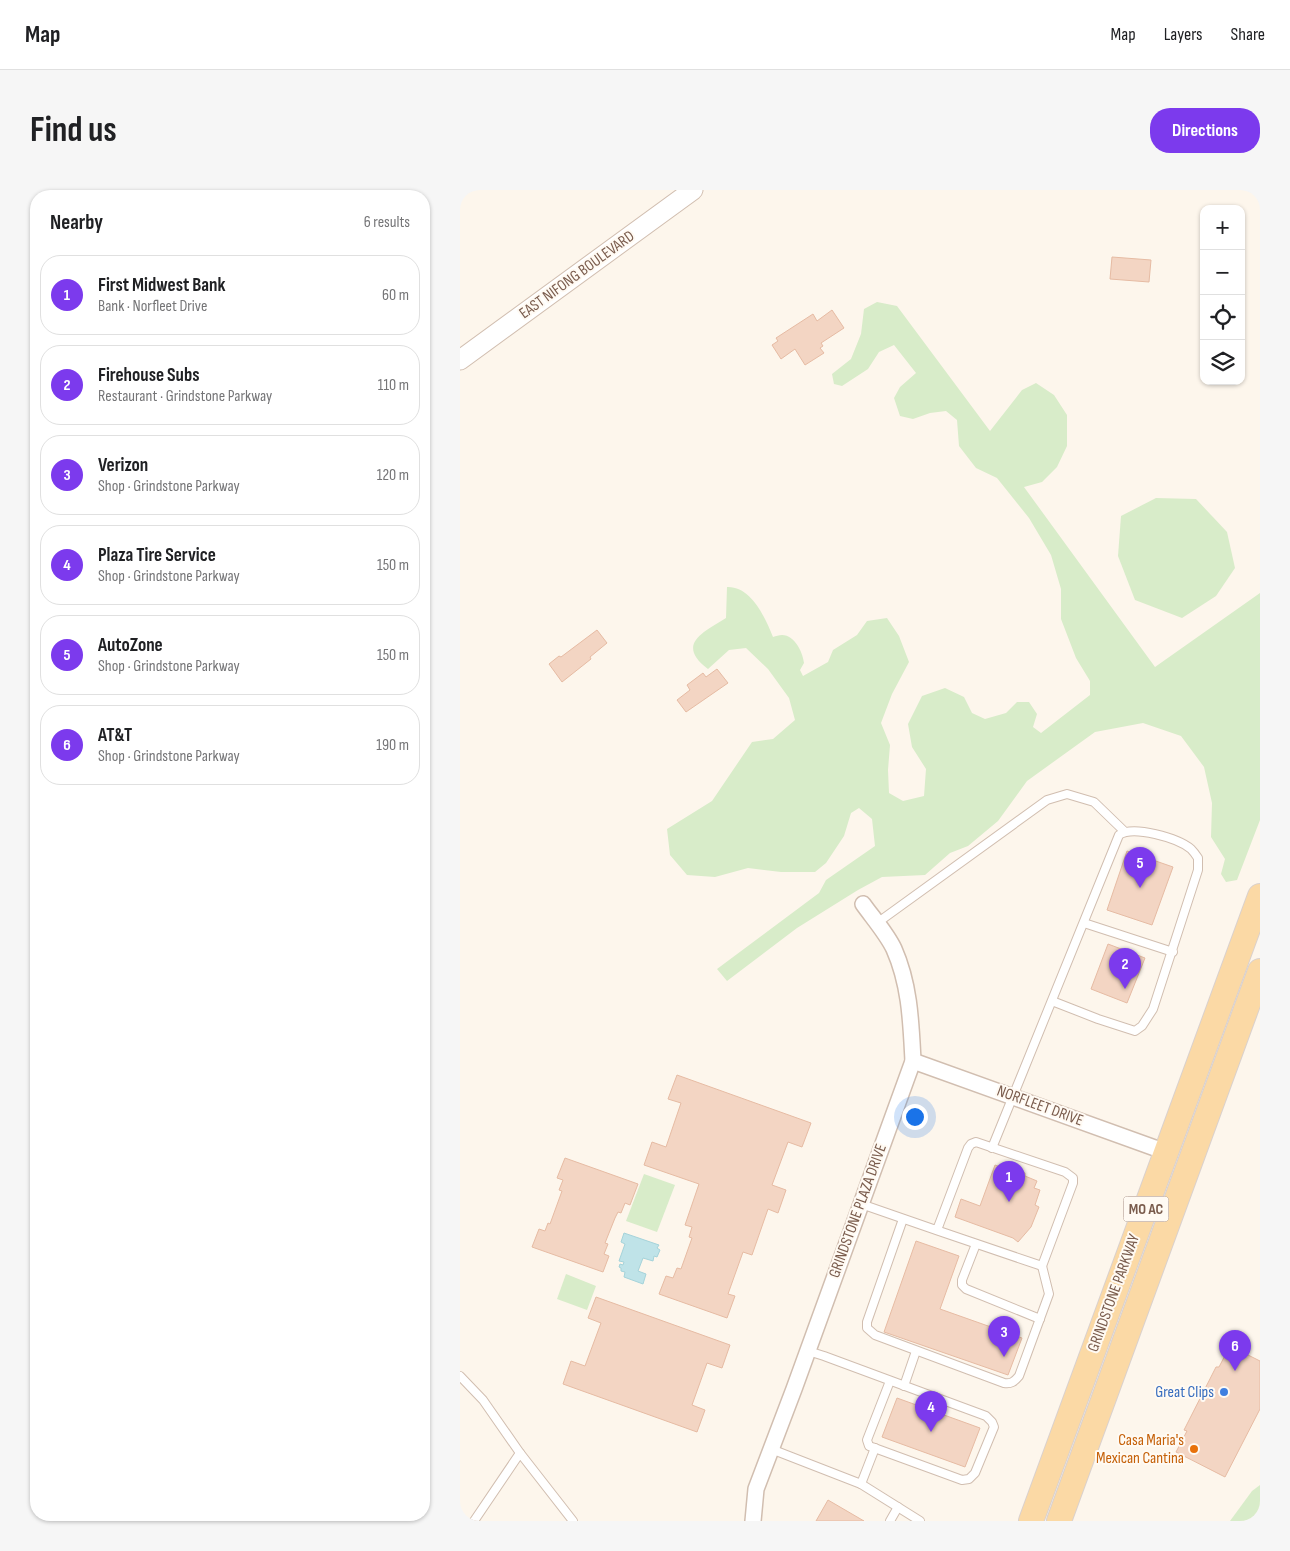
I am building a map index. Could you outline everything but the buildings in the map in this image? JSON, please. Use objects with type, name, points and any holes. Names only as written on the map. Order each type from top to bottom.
[{"type":"main road","name":"GRINDSTONE PARKWAY","points":[[1030,1521],[1260,896]]},
{"type":"main road","name":"GRINDSTONE PARKWAY","points":[[1060,1521],[1260,971]]},
{"type":"street","name":"EAST NIFONG BOULEVARD","points":[[460,360],[693,190]]},
{"type":"street","name":"GRINDSTONE PLAZA DRIVE","points":[[753,1521],[756,1488],[913,1061],[911,1019],[905,980],[893,948],[863,904]]},
{"type":"street","name":"NORFLEET DRIVE","points":[[913,1061],[1166,1152]]},
{"type":"lane","points":[[876,923],[1046,800],[1068,794],[1094,802],[1124,831]]},
{"type":"lane","points":[[992,1148],[1119,835],[1124,831],[1133,830],[1163,836],[1190,849],[1198,858],[1198,870],[1153,1009],[1142,1026],[1136,1032],[1052,1001]]},
{"type":"lane","points":[[1084,923],[1173,952]]},
{"type":"lane","points":[[903,1219],[867,1322],[867,1328],[874,1336],[1009,1384],[1014,1382],[1019,1376],[1049,1294],[1042,1266],[1073,1183],[1073,1178],[1065,1172],[976,1142],[968,1148],[937,1230]]},
{"type":"lane","points":[[861,1204],[1042,1266]]},
{"type":"lane","points":[[976,1244],[962,1280],[962,1285],[966,1289],[1040,1319]]},
{"type":"lane","points":[[808,1350],[986,1416],[994,1427],[975,1473],[969,1479],[962,1480],[869,1446],[867,1440],[890,1381]]},
{"type":"lane","points":[[904,1386],[916,1351]]},
{"type":"lane","points":[[460,1376],[483,1400],[520,1453],[573,1521]]},
{"type":"lane","points":[[861,1484],[875,1448]]},
{"type":"lane","points":[[771,1449],[861,1484],[920,1521]]},
{"type":"lane","points":[[474,1521],[520,1453]]},
{"type":"lane","points":[[890,1521],[898,1507]]},
{"type":"green space","points":[[877,302],[897,306],[990,431],[1022,390],[1036,383],[1054,395],[1067,415],[1067,446],[1057,467],[1042,482],[1024,487],[1155,667],[1260,593],[1260,820],[1237,880],[1226,882],[1221,874],[1225,859],[1211,837],[1212,803],[1204,767],[1181,736],[1143,723],[1095,732],[1027,781],[998,821],[968,846],[950,853],[925,875],[882,877],[858,890],[797,928],[727,981],[717,969],[819,893],[826,880],[875,846],[872,819],[859,808],[851,813],[844,836],[826,863],[815,872],[781,872],[748,868],[715,877],[687,875],[670,855],[667,829],[712,801],[752,742],[773,739],[795,720],[789,698],[768,669],[746,648],[729,650],[708,669],[698,660],[693,646],[696,639],[709,628],[726,618],[727,587],[736,588],[750,597],[761,612],[773,637],[787,636],[794,641],[803,659],[804,663],[800,670],[803,676],[828,662],[833,650],[857,635],[867,621],[887,618],[899,636],[909,662],[892,694],[881,723],[890,745],[889,793],[903,801],[924,796],[926,769],[912,747],[908,724],[922,696],[945,688],[964,697],[972,713],[985,719],[1006,713],[1017,702],[1029,702],[1037,714],[1033,727],[1041,733],[1090,695],[1090,681],[1076,658],[1061,619],[1061,589],[1051,555],[1029,518],[997,478],[976,468],[959,446],[957,420],[946,411],[930,413],[913,419],[900,416],[894,398],[900,387],[916,373],[894,345],[879,352],[868,369],[842,386],[834,384],[832,374],[851,359],[861,334],[864,309]]},
{"type":"green space","points":[[1156,498],[1196,499],[1227,532],[1235,568],[1216,596],[1182,618],[1135,600],[1118,556],[1121,516]]},
{"type":"green space","points":[[644,1174],[675,1185],[657,1232],[626,1221]]},
{"type":"green space","points":[[566,1274],[596,1286],[587,1310],[557,1299]]},
{"type":"green space","points":[[1260,1485],[1260,1521],[1230,1521],[1252,1491]]},
{"type":"water","points":[[624,1233],[659,1245],[657,1248],[660,1250],[657,1257],[654,1256],[653,1261],[643,1258],[638,1271],[646,1274],[643,1284],[624,1277],[625,1272],[621,1271],[619,1267],[624,1262],[619,1261],[625,1244],[621,1242]]},
{"type":"place","name":"AutoZone","points":[[1140,888]]},
{"type":"place","name":"Firehouse Subs","points":[[1125,989]]},
{"type":"place","name":"First Midwest Bank","points":[[1009,1202]]},
{"type":"place","name":"Verizon","points":[[1004,1357]]},
{"type":"place","name":"AT&T","points":[[1235,1371]]},
{"type":"place","name":"Great Clips","points":[[1224,1392]]},
{"type":"place","name":"Plaza Tire Service","points":[[931,1432]]},
{"type":"place","name":"Casa Maria's Mexican Cantina","points":[[1194,1449]]}]
